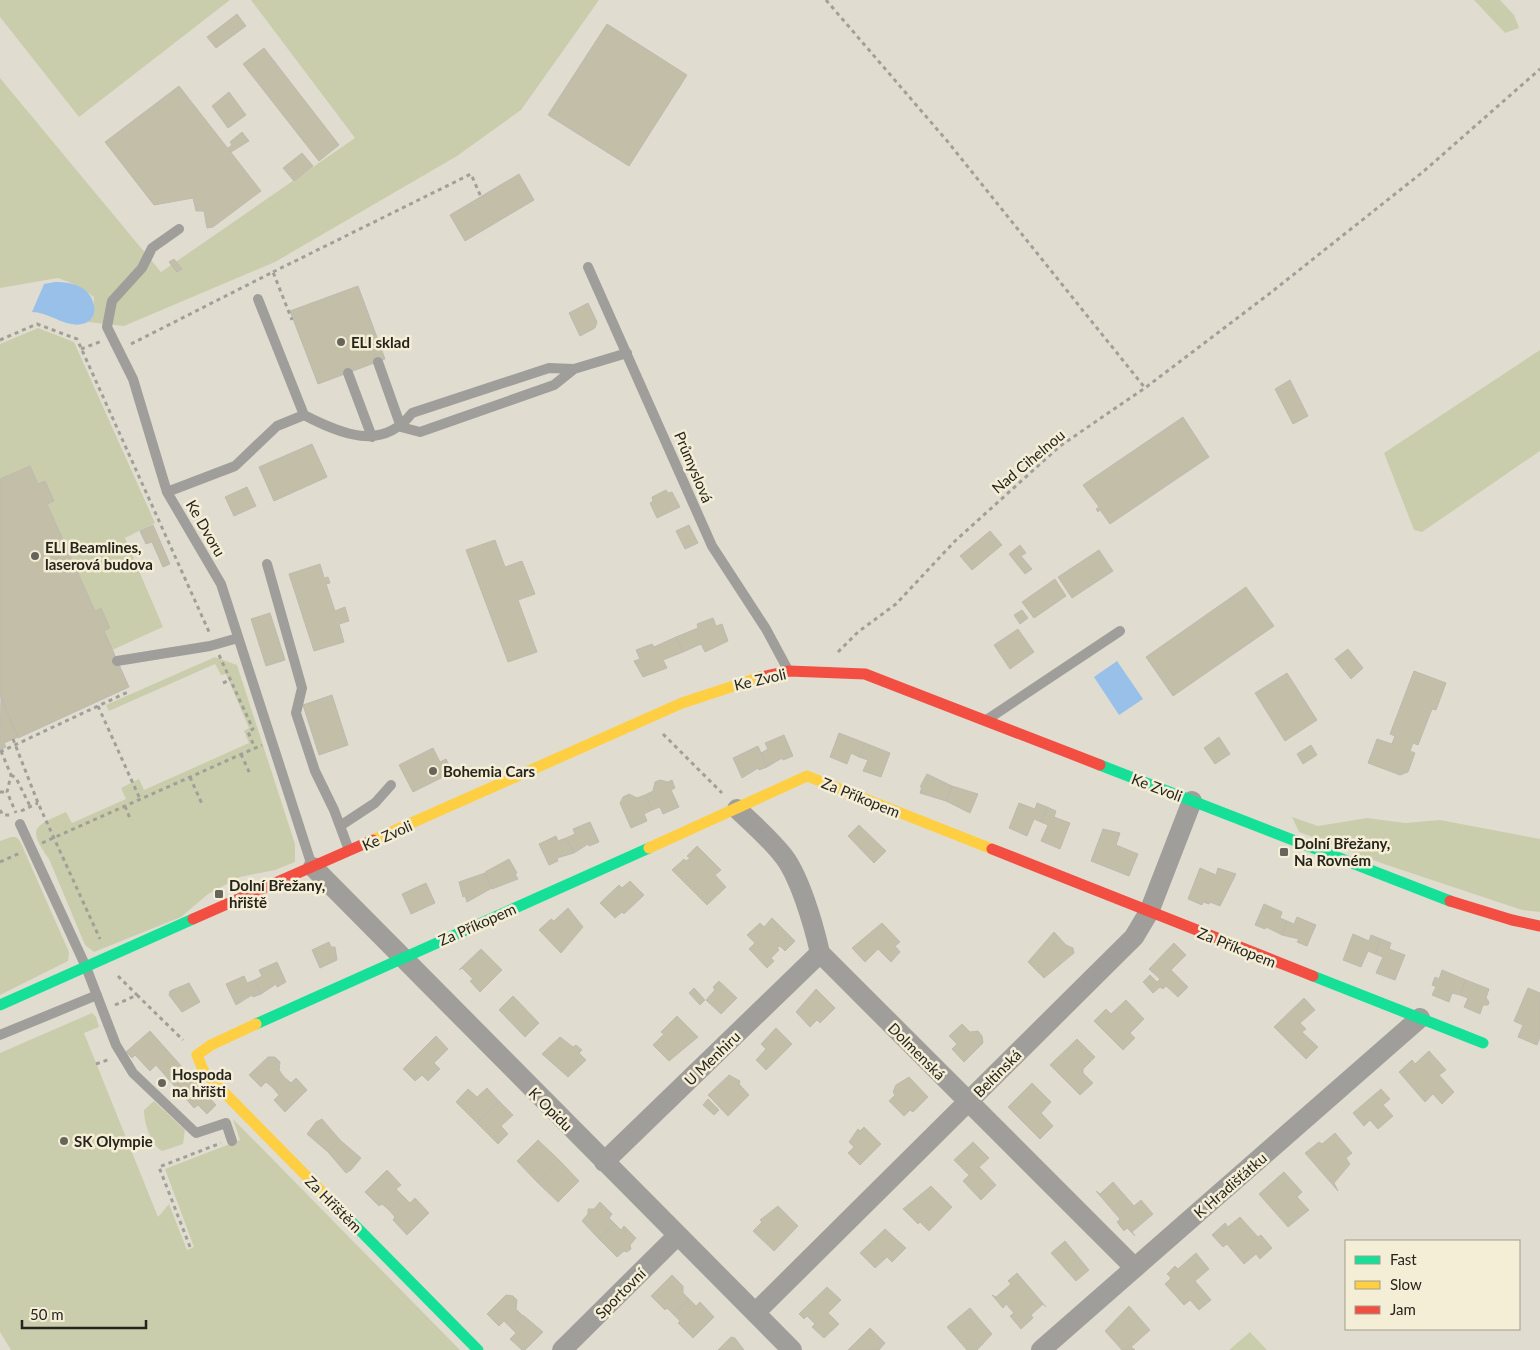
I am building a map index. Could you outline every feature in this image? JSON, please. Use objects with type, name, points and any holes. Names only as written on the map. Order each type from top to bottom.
[{"type":"street","name":"Ke Zvoli","points":[[0,1005],[350,852],[652,716],[747,680],[789,671],[865,674],[1441,898],[1512,920],[1540,926]]},
{"type":"street","name":"Za Příkopem","points":[[198,1054],[211,1045],[401,958],[737,809],[806,776],[1483,1043]]},
{"type":"street","name":"Beltinská","points":[[755,1313],[1128,943],[1149,912],[1192,800]]},
{"type":"street","points":[[737,809],[782,853],[791,866],[815,932],[820,953]]},
{"type":"street","name":"K Opidu","points":[[313,867],[401,958],[792,1350]]},
{"type":"street","name":"Dolmenská","points":[[820,953],[1135,1268]]},
{"type":"street","name":"U Menhiru","points":[[604,1162],[820,953]]},
{"type":"street","name":"K Hradišťátku","points":[[1040,1350],[1420,1018]]},
{"type":"street","name":"Za Hřištěm","points":[[198,1054],[204,1072],[478,1350]]},
{"type":"street","name":"Sportovní","points":[[562,1350],[677,1236]]},
{"type":"lane","name":"Ke Dvoru","points":[[179,229],[152,248],[142,268],[112,301],[108,327],[133,379],[167,492],[221,584],[313,867]]},
{"type":"lane","name":"Průmyslová","points":[[588,267],[712,546],[766,629],[789,671]]},
{"type":"lane","points":[[258,299],[304,415],[337,432],[372,437],[401,427],[412,413],[549,368],[574,369],[627,353]]},
{"type":"lane","points":[[378,362],[401,427]]},
{"type":"lane","points":[[401,427],[420,432],[554,385],[574,369]]},
{"type":"lane","points":[[348,373],[372,437]]},
{"type":"lane","points":[[167,492],[235,466],[277,426],[304,415]]},
{"type":"lane","points":[[267,564],[302,688],[296,713],[315,771],[350,852]]},
{"type":"lane","points":[[985,721],[1120,631]]},
{"type":"lane","points":[[117,661],[238,638]]},
{"type":"lane","points":[[340,826],[375,804],[391,785]]},
{"type":"lane","points":[[20,824],[86,967],[116,1045],[133,1073],[196,1133],[226,1123],[232,1140]]},
{"type":"lane","points":[[0,1035],[97,995]]},
{"type":"path","points":[[826,0],[948,142],[1145,388]]},
{"type":"path","name":"Nad Cihelnou","points":[[832,673],[839,650],[858,632],[896,604],[984,513],[1060,446],[1145,388],[1269,294],[1424,171],[1540,69]]},
{"type":"path","points":[[130,344],[471,174],[481,197]]},
{"type":"path","points":[[273,272],[292,320]]},
{"type":"path","points":[[0,340],[37,324],[77,339],[253,730],[248,732],[256,748]]},
{"type":"path","points":[[82,349],[112,336]]},
{"type":"path","points":[[223,682],[230,680]]},
{"type":"path","points":[[30,806],[16,778],[11,775],[0,752],[130,691]]},
{"type":"path","points":[[98,706],[140,799]]},
{"type":"path","points":[[652,716],[662,733],[737,809]]},
{"type":"path","points":[[13,739],[54,838],[117,975],[198,1054]]},
{"type":"path","points":[[0,862],[272,741]]},
{"type":"path","points":[[241,754],[250,774]]},
{"type":"path","points":[[11,775],[7,792],[16,813]]},
{"type":"path","points":[[190,777],[202,804]]},
{"type":"path","points":[[0,792],[7,792]]},
{"type":"path","points":[[125,806],[131,821]]},
{"type":"path","points":[[103,1010],[137,995]]},
{"type":"path","points":[[190,1247],[159,1167],[232,1140]]},
{"type":"green space","points":[[0,0],[230,0],[79,117],[0,17]]},
{"type":"green space","points":[[251,0],[599,0],[521,110],[457,156],[275,262],[124,326],[88,322],[93,317],[94,297],[79,286],[58,278],[0,288],[0,78],[161,272],[355,138]]},
{"type":"green space","points":[[1474,0],[1500,0],[1514,15],[1519,28],[1505,33]]},
{"type":"green space","points":[[38,328],[74,342],[155,523],[125,538],[163,627],[112,650],[104,631],[110,628],[101,608],[95,611],[47,504],[53,501],[45,481],[38,484],[30,466],[0,479],[0,344]]},
{"type":"green space","points":[[1540,350],[1540,451],[1422,532],[1414,530],[1384,453]]},
{"type":"green space","points":[[215,657],[237,665],[295,844],[295,862],[275,870],[240,877],[208,894],[181,917],[94,952],[85,945],[49,859],[38,840],[37,829],[47,821],[66,812],[72,823],[126,799],[121,788],[139,779],[144,790],[249,743],[244,731],[249,728],[226,674],[221,675],[215,664],[109,711],[106,705]]},
{"type":"green space","points":[[1292,817],[1318,826],[1367,818],[1405,823],[1440,820],[1540,839],[1540,912],[1522,910],[1384,864],[1299,832]]},
{"type":"green space","points":[[16,837],[20,841],[69,952],[68,961],[0,995],[0,841]]},
{"type":"green space","points":[[92,1013],[96,1017],[99,1027],[84,1033],[158,1217],[169,1204],[187,1250],[194,1247],[165,1169],[240,1140],[233,1119],[460,1350],[11,1350],[0,1332],[0,1053]]},
{"type":"green space","points":[[154,1101],[185,1130],[183,1144],[162,1151],[151,1139],[145,1121],[144,1110]]},
{"type":"green space","points":[[1250,1332],[1267,1350],[1229,1350]]},
{"type":"water","points":[[55,282],[75,284],[89,294],[94,304],[92,319],[76,325],[45,314],[32,312],[44,284]]},
{"type":"water","points":[[1117,661],[1143,699],[1119,715],[1094,677]]},
{"type":"building","points":[[237,14],[246,26],[216,48],[207,37]]},
{"type":"building","points":[[607,24],[687,75],[629,166],[548,115]]},
{"type":"building","points":[[264,48],[339,145],[319,161],[243,64]]},
{"type":"building","points":[[179,86],[261,191],[213,227],[207,228],[204,211],[196,211],[193,198],[154,205],[105,142]]},
{"type":"building","points":[[229,92],[246,115],[228,128],[212,106]]},
{"type":"building","points":[[242,132],[249,141],[231,152],[228,148],[232,145],[230,142]]},
{"type":"building","points":[[302,153],[313,166],[294,181],[283,168]]},
{"type":"building","points":[[519,174],[534,200],[465,241],[450,215]]},
{"type":"building","points":[[174,259],[182,269],[177,272],[169,262]]},
{"type":"building","name":"ELI sklad","points":[[358,286],[385,359],[318,384],[290,311]]},
{"type":"building","points":[[588,303],[597,322],[595,328],[580,336],[569,313]]},
{"type":"building","points":[[1290,380],[1308,416],[1293,424],[1275,389]]},
{"type":"building","points":[[1183,417],[1209,457],[1110,524],[1100,510],[1098,512],[1096,509],[1099,507],[1083,485]]},
{"type":"building","points":[[312,444],[327,477],[274,501],[259,467]]},
{"type":"building","name":"ELI Beamlines, laserová budova","points":[[30,466],[38,484],[45,481],[54,501],[47,504],[95,611],[101,608],[110,628],[104,631],[129,687],[18,738],[0,695],[0,479]]},
{"type":"building","points":[[247,487],[256,506],[234,516],[225,497]]},
{"type":"building","points":[[666,490],[668,493],[672,492],[680,507],[657,518],[650,503],[653,501],[652,497]]},
{"type":"building","points":[[153,525],[170,564],[163,567],[152,542],[146,544],[140,531]]},
{"type":"building","points":[[689,525],[698,543],[685,549],[676,531]]},
{"type":"building","points":[[990,531],[1002,545],[972,570],[960,556]]},
{"type":"building","points":[[495,540],[505,567],[522,561],[535,594],[518,600],[537,652],[508,662],[466,550]]},
{"type":"building","points":[[1020,545],[1026,553],[1021,556],[1032,569],[1025,574],[1009,554]]},
{"type":"building","points":[[1099,550],[1113,571],[1072,598],[1058,577]]},
{"type":"building","points":[[320,564],[324,578],[328,577],[330,583],[326,584],[335,611],[345,607],[349,621],[339,624],[344,642],[314,651],[289,574]]},
{"type":"building","points":[[1055,579],[1066,596],[1034,618],[1022,602]]},
{"type":"building","points":[[1246,587],[1274,626],[1173,696],[1146,657]]},
{"type":"building","points":[[1022,610],[1028,618],[1020,624],[1014,615]]},
{"type":"building","points":[[270,613],[285,660],[266,666],[251,619]]},
{"type":"building","points":[[713,618],[716,626],[722,624],[728,641],[705,652],[701,644],[683,652],[676,637],[698,628],[697,624]]},
{"type":"building","points":[[1018,629],[1034,652],[1010,669],[994,645]]},
{"type":"building","points":[[676,637],[683,652],[663,660],[667,668],[643,677],[634,661],[640,659],[636,650],[652,644],[654,647]]},
{"type":"building","points":[[1348,649],[1363,668],[1351,679],[1335,659]]},
{"type":"building","points":[[1414,671],[1446,683],[1436,710],[1432,709],[1418,745],[1413,743],[1410,751],[1415,753],[1408,772],[1400,775],[1368,763],[1377,739],[1392,744],[1395,736],[1390,734]]},
{"type":"building","points":[[1287,673],[1317,720],[1285,741],[1255,693]]},
{"type":"building","points":[[332,695],[348,745],[319,755],[303,705]]},
{"type":"building","points":[[1,697],[18,737],[4,743],[6,747],[0,750]]},
{"type":"building","points":[[839,733],[865,743],[859,757],[851,753],[847,764],[830,757]]},
{"type":"building","points":[[784,735],[793,756],[783,760],[782,758],[767,767],[761,753],[768,749],[765,743]]},
{"type":"building","points":[[1219,737],[1230,754],[1215,764],[1204,748]]},
{"type":"building","points":[[865,743],[890,753],[881,777],[863,771],[868,760],[859,757]]},
{"type":"building","points":[[1311,745],[1317,755],[1303,764],[1297,754]]},
{"type":"building","points":[[758,746],[767,767],[759,770],[758,768],[742,778],[733,758]]},
{"type":"building","points":[[433,748],[440,762],[446,759],[453,772],[413,792],[399,765]]},
{"type":"building","points":[[927,774],[952,786],[946,801],[920,793],[922,787],[920,787]]},
{"type":"building","points":[[660,780],[668,782],[672,780],[675,788],[671,790],[679,807],[663,814],[660,807],[652,810],[645,795],[653,791],[655,782]]},
{"type":"building","points":[[952,786],[978,794],[970,813],[946,801]]},
{"type":"building","points":[[629,794],[637,798],[645,795],[652,810],[644,814],[647,821],[631,828],[620,803],[623,797]]},
{"type":"building","points":[[1019,803],[1035,809],[1037,803],[1047,807],[1041,822],[1034,819],[1027,836],[1009,828]]},
{"type":"building","points":[[1047,807],[1056,811],[1054,817],[1070,823],[1060,849],[1041,841],[1048,825],[1041,822]]},
{"type":"building","points":[[590,822],[599,842],[589,846],[588,844],[574,853],[566,838],[575,834],[573,829]]},
{"type":"building","points":[[859,825],[886,851],[874,863],[848,836]]},
{"type":"building","points":[[1103,829],[1120,833],[1116,845],[1138,854],[1129,876],[1091,861]]},
{"type":"building","points":[[556,836],[558,841],[566,838],[574,853],[557,858],[558,861],[549,865],[539,844]]},
{"type":"building","points":[[697,846],[721,870],[715,875],[726,887],[707,905],[672,870],[684,859],[686,861],[690,858],[687,856]]},
{"type":"building","points":[[509,859],[517,873],[515,874],[518,879],[492,889],[485,872]]},
{"type":"building","points":[[1200,868],[1216,875],[1218,868],[1236,874],[1220,906],[1210,902],[1209,904],[1203,902],[1202,905],[1188,899]]},
{"type":"building","points":[[485,873],[492,888],[467,902],[465,896],[463,897],[459,882]]},
{"type":"building","points":[[630,881],[644,895],[624,914],[622,912],[615,918],[600,903],[619,885],[622,888]]},
{"type":"building","points":[[426,883],[435,903],[411,914],[402,894]]},
{"type":"building","points":[[1264,904],[1282,912],[1280,918],[1287,921],[1282,935],[1266,927],[1265,929],[1255,925]]},
{"type":"building","points":[[568,908],[583,927],[561,953],[539,930],[551,919],[554,921]]},
{"type":"building","points":[[1297,917],[1316,925],[1307,946],[1297,942],[1299,939],[1282,935],[1287,921],[1294,924]]},
{"type":"building","points":[[772,918],[795,941],[785,951],[780,946],[777,948],[779,950],[771,958],[774,961],[767,968],[749,949],[755,943],[747,935],[760,923],[764,927]]},
{"type":"building","points":[[882,923],[900,942],[895,946],[900,952],[891,962],[878,949],[865,962],[852,948]]},
{"type":"building","points":[[1054,932],[1066,945],[1073,948],[1074,953],[1044,978],[1028,962]]},
{"type":"building","points":[[1353,934],[1369,941],[1371,935],[1381,939],[1375,954],[1368,951],[1361,967],[1343,960]]},
{"type":"building","points":[[1381,939],[1391,943],[1389,949],[1405,955],[1395,980],[1376,973],[1383,957],[1375,954]]},
{"type":"building","points":[[329,942],[331,947],[335,947],[337,960],[320,968],[312,950]]},
{"type":"building","points":[[1174,943],[1186,955],[1171,970],[1188,987],[1178,997],[1166,986],[1163,989],[1160,987],[1153,993],[1143,982],[1150,975],[1157,982],[1160,979],[1149,969]]},
{"type":"building","points":[[481,949],[502,970],[480,992],[470,981],[473,979],[462,968],[459,970]]},
{"type":"building","points":[[277,962],[286,982],[277,987],[276,984],[261,994],[255,980],[262,976],[259,970]]},
{"type":"building","points":[[1442,970],[1466,980],[1460,995],[1452,993],[1449,1002],[1432,995],[1436,987],[1432,985],[1435,977],[1439,979]]},
{"type":"building","points":[[244,976],[247,983],[255,980],[261,994],[253,997],[252,995],[236,1005],[226,984]]},
{"type":"building","points":[[1466,980],[1489,989],[1486,998],[1489,1002],[1488,1005],[1483,1005],[1480,1014],[1464,1007],[1468,998],[1460,995]]},
{"type":"building","points":[[719,981],[737,998],[721,1014],[706,1000],[715,990],[713,987]]},
{"type":"building","points":[[189,983],[200,1002],[182,1012],[169,995],[170,991]]},
{"type":"building","points":[[694,988],[705,1000],[700,1005],[689,993]]},
{"type":"building","points":[[1528,988],[1540,993],[1540,1037],[1537,1045],[1518,1037],[1523,1025],[1514,1021]]},
{"type":"building","points":[[816,989],[835,1008],[820,1023],[817,1020],[810,1027],[796,1012]]},
{"type":"building","points":[[513,996],[539,1023],[525,1037],[499,1010]]},
{"type":"building","points":[[1304,998],[1315,1010],[1300,1023],[1306,1029],[1302,1032],[1318,1047],[1306,1059],[1274,1027]]},
{"type":"building","points":[[1126,1000],[1144,1019],[1130,1033],[1135,1038],[1123,1050],[1094,1021],[1106,1009],[1111,1014]]},
{"type":"building","points":[[677,1016],[698,1037],[669,1061],[653,1045],[664,1034],[661,1032]]},
{"type":"building","points":[[962,1024],[970,1032],[978,1031],[982,1036],[983,1043],[964,1062],[952,1049],[957,1044],[949,1036]]},
{"type":"building","points":[[776,1028],[792,1044],[766,1070],[756,1060],[766,1049],[761,1044]]},
{"type":"building","points":[[150,1031],[216,1105],[207,1114],[198,1105],[194,1108],[156,1065],[150,1071],[135,1055],[132,1058],[126,1052]]},
{"type":"building","points":[[436,1036],[448,1049],[434,1063],[440,1069],[428,1081],[422,1075],[415,1081],[403,1069]]},
{"type":"building","points":[[560,1037],[573,1047],[576,1045],[582,1050],[579,1053],[586,1060],[568,1077],[542,1054]]},
{"type":"building","points":[[1077,1039],[1095,1057],[1083,1069],[1083,1073],[1093,1083],[1080,1095],[1050,1065]]},
{"type":"building","points":[[1429,1051],[1446,1070],[1439,1075],[1454,1092],[1442,1104],[1433,1094],[1425,1102],[1399,1072],[1412,1060],[1415,1064]]},
{"type":"building","points":[[268,1057],[275,1057],[280,1062],[279,1070],[284,1077],[273,1088],[266,1082],[261,1087],[249,1075]]},
{"type":"building","points":[[729,1075],[740,1081],[739,1084],[749,1095],[728,1116],[708,1095]]},
{"type":"building","points":[[284,1077],[291,1083],[296,1078],[307,1090],[285,1112],[274,1100],[279,1095],[273,1088]]},
{"type":"building","points":[[909,1077],[928,1097],[913,1112],[910,1110],[904,1116],[889,1101],[895,1095],[893,1092],[896,1085]]},
{"type":"building","points":[[1032,1083],[1051,1102],[1041,1113],[1053,1126],[1040,1139],[1008,1107]]},
{"type":"building","points":[[487,1088],[499,1101],[477,1123],[456,1102],[468,1089],[477,1097]]},
{"type":"building","points":[[1381,1089],[1390,1099],[1383,1105],[1393,1116],[1378,1129],[1370,1120],[1364,1126],[1353,1113]]},
{"type":"building","points":[[708,1099],[719,1110],[714,1115],[703,1105]]},
{"type":"building","points":[[499,1101],[513,1115],[501,1126],[508,1134],[498,1144],[477,1123]]},
{"type":"building","points":[[322,1119],[340,1140],[328,1152],[307,1134],[316,1122]]},
{"type":"building","points":[[864,1127],[881,1144],[860,1165],[848,1153],[854,1147],[849,1142],[858,1129],[860,1131]]},
{"type":"building","points":[[1335,1133],[1352,1153],[1346,1158],[1350,1164],[1334,1183],[1338,1191],[1305,1153],[1319,1142],[1322,1144]]},
{"type":"building","points":[[340,1140],[361,1158],[346,1173],[328,1152]]},
{"type":"building","points":[[538,1140],[559,1160],[537,1182],[517,1161]]},
{"type":"building","points":[[973,1142],[989,1158],[979,1167],[996,1185],[981,1200],[963,1181],[969,1175],[954,1160]]},
{"type":"building","points":[[559,1160],[579,1181],[558,1202],[537,1182]]},
{"type":"building","points":[[387,1170],[401,1185],[396,1189],[403,1196],[389,1210],[382,1204],[379,1206],[365,1192]]},
{"type":"building","points":[[1284,1172],[1302,1192],[1297,1197],[1309,1210],[1288,1227],[1259,1194]]},
{"type":"building","points":[[1113,1182],[1134,1206],[1141,1200],[1153,1214],[1132,1232],[1135,1236],[1127,1228],[1124,1231],[1117,1222],[1120,1219],[1096,1191],[1100,1194]]},
{"type":"building","points":[[931,1186],[952,1207],[929,1231],[920,1222],[918,1224],[903,1209]]},
{"type":"building","points":[[403,1196],[410,1203],[415,1198],[429,1213],[407,1235],[393,1220],[395,1217],[389,1210]]},
{"type":"building","points":[[600,1202],[612,1214],[609,1218],[615,1224],[599,1239],[582,1221],[588,1214],[588,1209],[594,1209]]},
{"type":"building","points":[[778,1206],[798,1226],[774,1251],[753,1231],[762,1222],[760,1220]]},
{"type":"building","points":[[1240,1217],[1258,1237],[1261,1235],[1272,1248],[1260,1259],[1256,1254],[1244,1264],[1227,1244],[1223,1247],[1212,1235],[1225,1223],[1228,1227]]},
{"type":"building","points":[[615,1224],[621,1230],[624,1226],[636,1238],[630,1245],[631,1249],[627,1252],[624,1251],[617,1257],[599,1239]]},
{"type":"building","points":[[885,1229],[906,1248],[892,1262],[887,1257],[875,1268],[860,1253]]},
{"type":"building","points":[[1065,1241],[1089,1270],[1076,1281],[1051,1253]]},
{"type":"building","points":[[1196,1253],[1209,1269],[1195,1281],[1211,1300],[1199,1310],[1190,1300],[1184,1305],[1165,1284],[1171,1278],[1167,1274],[1175,1266],[1178,1269]]},
{"type":"building","points":[[1017,1273],[1046,1307],[1043,1304],[1031,1315],[1033,1318],[1021,1329],[1010,1316],[1014,1313],[1006,1304],[1003,1308],[992,1295],[996,1297],[1011,1284],[1008,1281]]},
{"type":"building","points":[[672,1275],[683,1286],[683,1293],[689,1299],[674,1315],[667,1308],[665,1310],[651,1296]]},
{"type":"building","points":[[827,1287],[841,1300],[828,1313],[839,1324],[824,1338],[812,1327],[815,1324],[807,1316],[804,1319],[799,1314]]},
{"type":"building","points":[[506,1295],[513,1296],[517,1300],[516,1309],[522,1315],[510,1327],[504,1321],[499,1326],[487,1314]]},
{"type":"building","points":[[689,1299],[696,1306],[700,1302],[714,1317],[693,1338],[678,1323],[680,1321],[674,1315]]},
{"type":"building","points":[[1129,1306],[1150,1330],[1131,1347],[1135,1350],[1122,1350],[1105,1331]]},
{"type":"building","points":[[970,1308],[992,1334],[977,1350],[967,1350],[947,1327]]},
{"type":"building","points":[[523,1315],[543,1332],[525,1350],[522,1350],[510,1339],[516,1333],[510,1327]]},
{"type":"building","points":[[870,1328],[885,1343],[879,1350],[848,1350]]},
{"type":"building","points":[[731,1337],[735,1338],[744,1350],[718,1350]]},
{"type":"traffic: fast","points":[[1100,765],[1450,901]]},
{"type":"traffic: fast","points":[[256,1024],[649,848]]},
{"type":"traffic: fast","points":[[0,1005],[193,919]]},
{"type":"traffic: fast","points":[[1313,976],[1483,1043]]},
{"type":"traffic: fast","points":[[327,1197],[478,1350]]},
{"type":"traffic: slow","points":[[373,840],[682,703],[761,677]]},
{"type":"traffic: slow","points":[[649,848],[807,776],[992,849]]},
{"type":"traffic: slow","points":[[256,1024],[211,1045],[197,1055],[204,1072],[327,1197]]},
{"type":"traffic: jam","points":[[761,677],[789,671],[865,674],[1100,765]]},
{"type":"traffic: jam","points":[[193,919],[373,840]]},
{"type":"traffic: jam","points":[[992,849],[1313,976]]},
{"type":"traffic: jam","points":[[1450,901],[1512,920],[1540,926]]},
{"type":"place","name":"ELI sklad","points":[[341,342]]},
{"type":"place","name":"ELI Beamlines, laserová budova","points":[[35,556]]},
{"type":"place","name":"Bohemia Cars","points":[[433,771]]},
{"type":"place","name":"Dolní Břežany, Na Rovném","points":[[1284,852]]},
{"type":"place","name":"Dolní Břežany, hřiště","points":[[219,894]]},
{"type":"place","name":"Hospoda na hřišti","points":[[162,1083]]},
{"type":"place","name":"SK Olympie","points":[[64,1141]]}]
